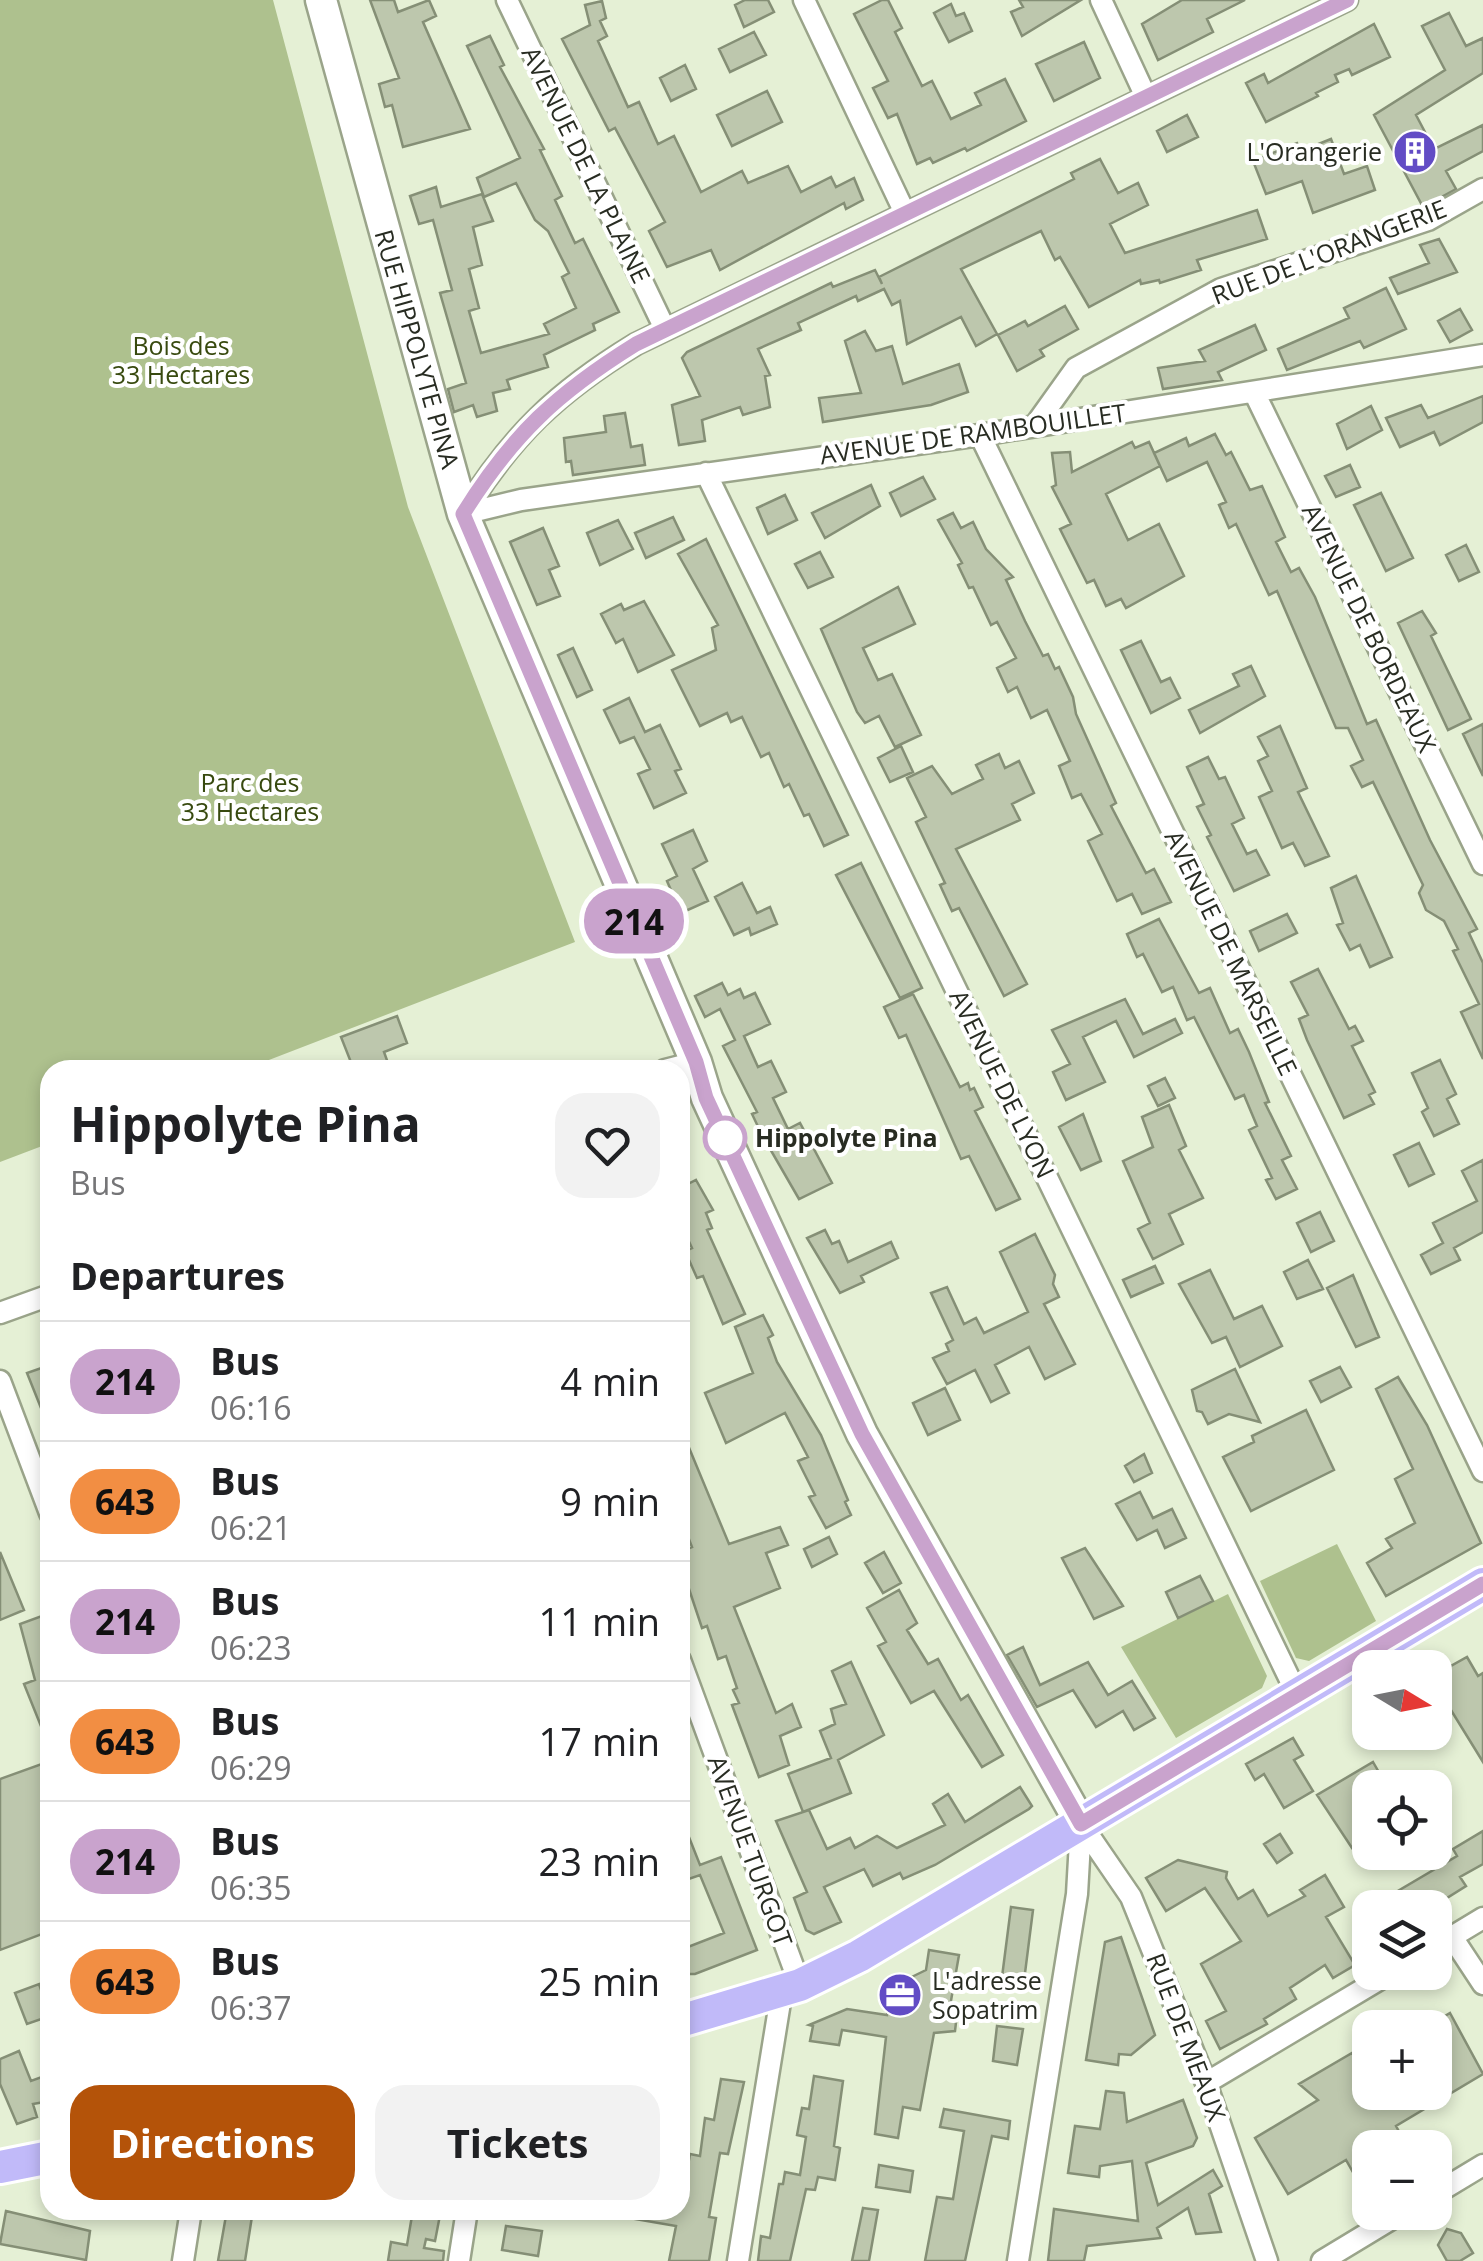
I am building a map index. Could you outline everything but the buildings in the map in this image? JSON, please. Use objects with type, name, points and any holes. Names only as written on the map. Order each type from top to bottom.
[{"type":"main road","name":"RUE HIPPOLYTE PINA","points":[[320,0],[463,514],[696,1062],[706,1098],[854,1419],[1081,1824]]},
{"type":"main road","points":[[690,2018],[791,1987],[859,1956],[1483,1584]]},
{"type":"main road","points":[[1,2164],[40,2158]]},
{"type":"street","name":"AVENUE DE LA PLAINE","points":[[506,0],[665,329]]},
{"type":"street","points":[[804,0],[904,211]]},
{"type":"street","points":[[1101,0],[1146,97]]},
{"type":"street","points":[[463,514],[508,445],[564,393],[665,329],[1347,0]]},
{"type":"street","name":"RUE DE L'ORANGERIE","points":[[1036,424],[1076,368],[1221,290],[1428,220],[1483,190]]},
{"type":"street","name":"AVENUE DE RAMBOUILLET","points":[[463,514],[521,500],[980,435],[1483,355]]},
{"type":"street","name":"AVENUE DE BORDEAUX","points":[[1254,392],[1483,864]]},
{"type":"street","name":"AVENUE DE MARSEILLE","points":[[980,435],[1483,1471]]},
{"type":"street","name":"AVENUE DE LYON","points":[[706,473],[1297,1694]]},
{"type":"street","points":[[690,1064],[696,1062]]},
{"type":"street","points":[[0,1314],[40,1299]]},
{"type":"street","points":[[0,1380],[40,1487]]},
{"type":"street","name":"AVENUE TURGOT","points":[[690,1689],[791,1987]]},
{"type":"street","points":[[1018,2261],[1077,1894],[1081,1824]]},
{"type":"street","name":"RUE DE MEAUX","points":[[1081,1824],[1132,1898],[1206,2083],[1267,2261]]},
{"type":"street","points":[[1452,1937],[1483,1918]]},
{"type":"street","points":[[1452,1951],[1483,1984]]},
{"type":"street","points":[[738,2261],[791,1987]]},
{"type":"street","points":[[1206,2083],[1362,1990]]},
{"type":"street","points":[[1452,2184],[1483,2165]]},
{"type":"street","points":[[184,2261],[190,2220]]},
{"type":"street","points":[[459,2261],[465,2220]]},
{"type":"street","points":[[1322,2261],[1373,2230]]},
{"type":"green space","name":"Parc des 33 Hectares","points":[[0,0],[273,0],[408,507],[575,942],[269,1060],[40,1060],[40,1147],[0,1162]]},
{"type":"green space","points":[[1337,1544],[1376,1621],[1309,1661],[1296,1658],[1260,1581]]},
{"type":"green space","points":[[1228,1594],[1267,1676],[1262,1688],[1176,1738],[1121,1647]]},
{"type":"bus line","name":"214","points":[[1347,0],[904,211],[636,344],[564,393],[508,445],[463,514],[696,1062],[706,1098],[824,1358],[900,1506],[1081,1824],[1483,1584]]},
{"type":"place","name":"L'Orangerie","points":[[1415,152]]},
{"type":"place","name":"Hippolyte Pina","points":[[725,1138]]},
{"type":"place","name":"L'adresse Sopatrim","points":[[900,1995]]},
{"type":"park label","name":"Bois des 33 Hectares","points":[[181,360]]}]
